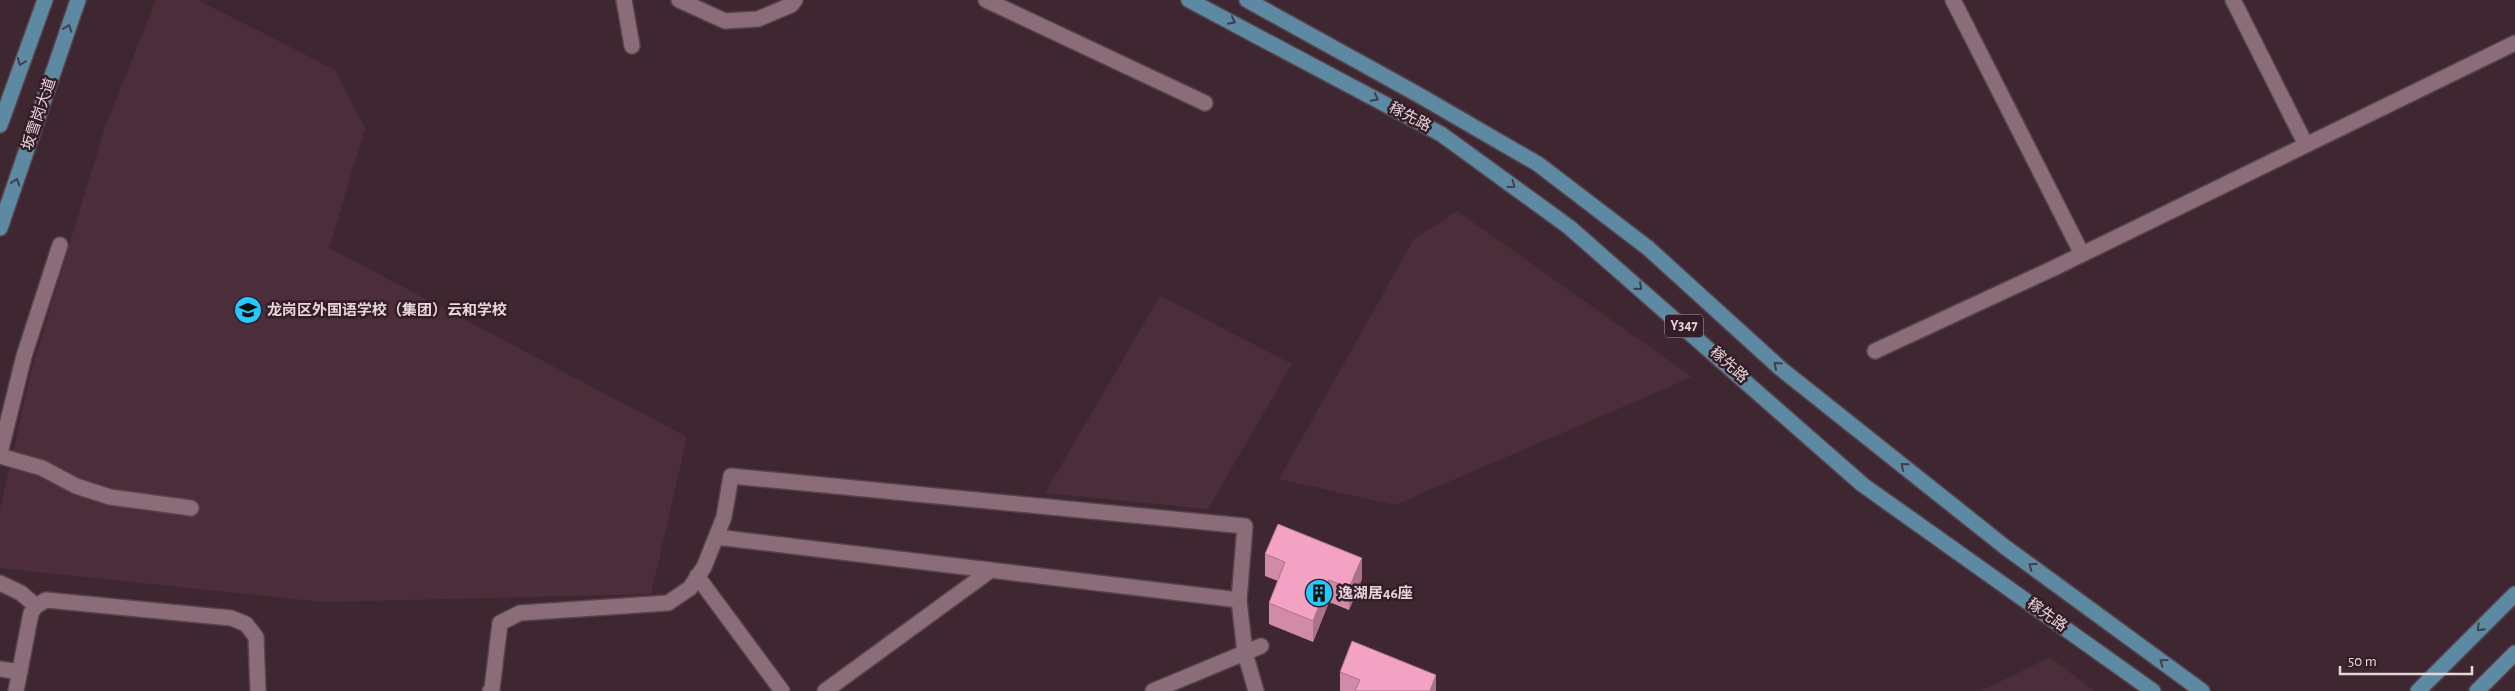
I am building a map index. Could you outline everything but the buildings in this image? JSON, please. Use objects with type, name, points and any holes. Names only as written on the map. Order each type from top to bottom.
[{"type":"main road","points":[[0,125],[45,0]]},
{"type":"main road","name":"坂雪岗大道","points":[[0,228],[78,0]]},
{"type":"main road","name":"稼先路","points":[[1188,0],[1441,134],[1569,227],[1864,484],[2153,691]]},
{"type":"main road","name":"稼先路","points":[[1247,0],[1417,94],[1538,164],[1648,248],[1780,368],[1990,535],[2202,691]]},
{"type":"main road","points":[[2418,691],[2515,594]]},
{"type":"main road","points":[[2477,691],[2515,653]]},
{"type":"street","points":[[624,0],[632,46]]},
{"type":"street","points":[[679,0],[725,21],[758,19],[791,5],[794,0]]},
{"type":"street","points":[[986,0],[1206,103]]},
{"type":"street","points":[[1953,0],[2082,254]]},
{"type":"street","points":[[2233,0],[2306,145]]},
{"type":"street","points":[[1875,351],[2082,254],[2515,43]]},
{"type":"street","points":[[60,245],[24,356],[0,455],[42,468],[76,486],[110,497],[191,508]]},
{"type":"street","points":[[490,691],[492,689],[500,623],[520,613],[668,604],[690,588],[724,517],[731,476],[1245,526],[1239,600],[1245,653],[1256,691]]},
{"type":"street","points":[[716,537],[1239,600]]},
{"type":"street","points":[[825,691],[991,570]]},
{"type":"street","points":[[697,576],[782,691]]},
{"type":"street","points":[[0,583],[21,593],[36,606]]},
{"type":"street","points":[[16,691],[31,613],[36,606],[46,600],[231,618],[246,624],[256,637],[258,691]]},
{"type":"street","points":[[1153,691],[1261,646]]},
{"type":"street","points":[[0,669],[20,672]]},
{"type":"shaded area","name":"龙岗区外国语学校（集团）云和学校","points":[[156,0],[198,0],[335,70],[365,128],[329,248],[687,437],[651,594],[323,602],[0,568],[0,510],[31,372],[105,127]]},
{"type":"shaded area","points":[[1457,211],[1692,377],[1395,505],[1279,479],[1414,239]]},
{"type":"shaded area","points":[[1160,296],[1292,364],[1208,509],[1045,493]]},
{"type":"shaded area","points":[[2050,657],[2094,691],[1981,691]]},
{"type":"place","name":"龙岗区外国语学校（集团）云和学校","points":[[248,310]]},
{"type":"place","name":"逸湖居46座","points":[[1319,593]]}]
